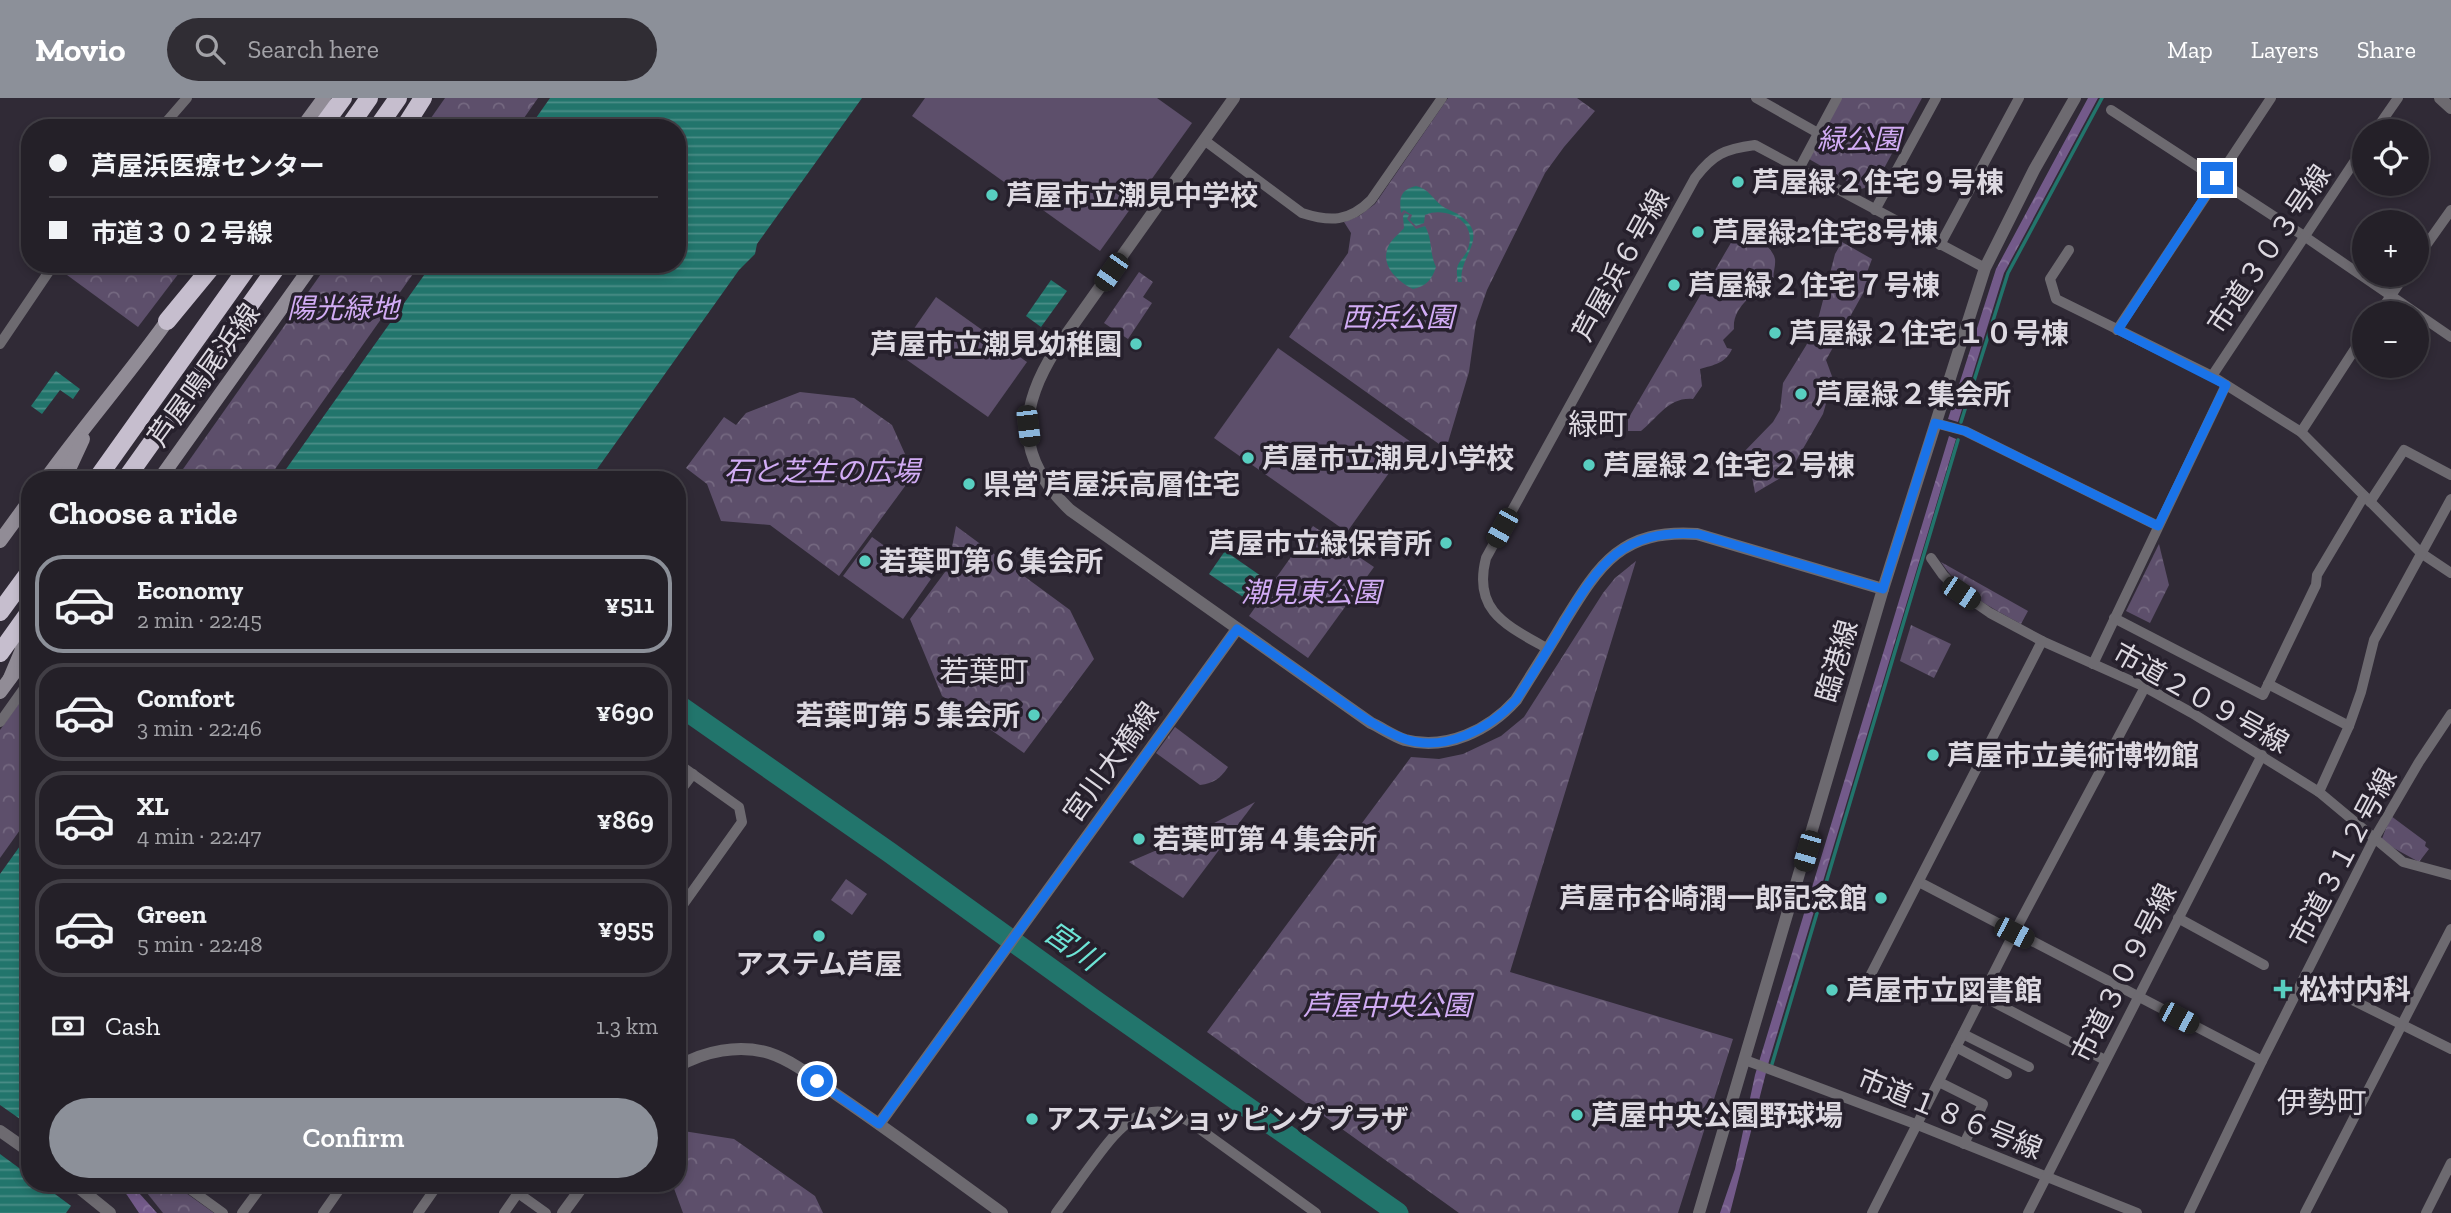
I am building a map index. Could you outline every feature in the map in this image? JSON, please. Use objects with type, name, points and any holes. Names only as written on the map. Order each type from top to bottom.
[{"type":"highway","points":[[328,119],[343,98]]},
{"type":"highway","points":[[354,119],[369,98]]},
{"type":"highway","points":[[383,119],[398,98]]},
{"type":"highway","points":[[410,119],[423,98]]},
{"type":"highway","points":[[167,321],[207,273]]},
{"type":"highway","points":[[102,471],[244,273]]},
{"type":"highway","points":[[131,471],[273,273]]},
{"type":"highway","points":[[0,612],[21,583]]},
{"type":"highway","points":[[0,653],[21,624]]},
{"type":"main road","points":[[309,119],[324,98]]},
{"type":"main road","points":[[417,119],[432,98]]},
{"type":"main road","points":[[51,471],[201,273]]},
{"type":"main road","name":"芦屋鳴尾浜線","points":[[167,471],[307,273]]},
{"type":"main road","points":[[68,471],[101,407]]},
{"type":"main road","points":[[0,541],[21,512]]},
{"type":"main road","points":[[10,678],[21,652]]},
{"type":"main road","points":[[0,692],[21,664]]},
{"type":"street","points":[[170,119],[187,98]]},
{"type":"street","points":[[1234,98],[1042,372],[1034,389],[1028,426],[1034,462],[1059,499],[1070,510],[1371,723],[1404,739],[1426,742],[1450,741],[1501,717],[1516,700],[1589,582],[1619,551],[1640,540],[1675,533],[1698,534],[1883,589]]},
{"type":"street","points":[[1204,140],[1302,213],[1317,218],[1338,219],[1359,212],[1371,200],[1442,98]]},
{"type":"street","points":[[1756,98],[1818,133]]},
{"type":"street","points":[[1799,169],[1837,98]]},
{"type":"street","points":[[1875,210],[1936,98]]},
{"type":"street","points":[[1940,245],[2019,98]]},
{"type":"street","name":"臨港線","points":[[1699,1213],[1883,589],[1985,268],[2034,170],[2075,98]]},
{"type":"street","points":[[2118,330],[2271,98]]},
{"type":"street","points":[[2383,119],[2398,98]]},
{"type":"street","points":[[2440,98],[2451,108]]},
{"type":"street","points":[[2111,110],[2304,236],[2451,337]]},
{"type":"street","name":"芦屋浜６号線","points":[[1548,649],[1499,620],[1483,594],[1482,573],[1492,544],[1704,165],[1717,154],[1733,148],[1755,145],[1985,268]]},
{"type":"street","name":"市道３０３号線","points":[[2212,376],[2352,165]]},
{"type":"street","points":[[2429,241],[2451,210]]},
{"type":"street","points":[[2069,250],[2050,279],[2056,299],[2212,376],[2301,432],[2421,553],[2451,573]]},
{"type":"street","points":[[0,344],[48,273]]},
{"type":"street","points":[[2387,301],[2397,287]]},
{"type":"street","points":[[2301,432],[2352,353]]},
{"type":"street","points":[[2092,664],[2226,385]]},
{"type":"street","points":[[1935,423],[1965,431],[2158,526]]},
{"type":"street","points":[[2113,618],[2263,695],[2316,585],[2317,575],[2367,499],[2404,450],[2451,475]]},
{"type":"street","points":[[2319,792],[2349,726],[2374,640],[2451,499]]},
{"type":"street","name":"市道２０９号線","points":[[1931,558],[1961,593],[1990,613],[2042,641],[2145,687],[2262,755],[2319,792],[2403,862],[2451,875]]},
{"type":"street","name":"宮川大橋線","points":[[879,1124],[1237,629]]},
{"type":"street","points":[[1869,978],[2042,641]]},
{"type":"street","points":[[2268,684],[2349,726]]},
{"type":"street","points":[[1872,1213],[2014,933],[2145,687]]},
{"type":"street","points":[[0,722],[21,693]]},
{"type":"street","name":"市道３１２号線","points":[[2189,1213],[2374,839],[2451,714]]},
{"type":"street","name":"市道３０９号線","points":[[2028,1213],[2262,755]]},
{"type":"street","points":[[686,769],[739,807],[742,822],[686,900]]},
{"type":"street","points":[[686,783],[693,774]]},
{"type":"street","points":[[1919,883],[2262,1061]]},
{"type":"street","points":[[2178,918],[2264,965]]},
{"type":"street","points":[[2305,1213],[2451,929]]},
{"type":"street","points":[[2306,977],[2451,1049]]},
{"type":"street","points":[[1982,996],[2105,1059]]},
{"type":"street","points":[[1963,1034],[2029,1067]]},
{"type":"street","points":[[1956,1047],[2007,1074]]},
{"type":"street","points":[[686,1061],[714,1052],[754,1050],[785,1059],[1002,1213]]},
{"type":"street","name":"市道１８６号線","points":[[1745,1060],[1918,1125],[2137,1213]]},
{"type":"street","points":[[1938,1082],[1983,1104],[1964,1144]]},
{"type":"street","points":[[1056,1213],[1116,1131],[1133,1118],[1155,1112],[1178,1115],[1190,1122],[1316,1213]]},
{"type":"street","points":[[0,1131],[21,1146]]},
{"type":"street","points":[[2426,1213],[2451,1163]]},
{"type":"street","points":[[84,1192],[110,1213]]},
{"type":"street","points":[[194,1192],[223,1213]]},
{"type":"street","points":[[242,1213],[257,1192]]},
{"type":"street","points":[[323,1213],[338,1192]]},
{"type":"street","points":[[418,1213],[433,1192]]},
{"type":"street","points":[[563,1213],[578,1192]]},
{"type":"street","points":[[504,1213],[518,1193],[546,1213]]},
{"type":"green space","points":[[445,98],[538,98],[523,119],[430,119]]},
{"type":"green space","points":[[925,98],[1157,98],[1192,123],[1100,251],[912,116]]},
{"type":"green space","name":"西浜公園","points":[[1448,98],[1577,98],[1595,111],[1545,173],[1487,290],[1476,322],[1469,372],[1446,449],[1289,337],[1348,253],[1351,233],[1344,222],[1359,216],[1375,204]]},
{"type":"green space","name":"緑公園","points":[[1841,98],[1922,98],[1875,185],[1861,189],[1809,159]]},
{"type":"green space","points":[[2088,98],[2098,98],[2004,273],[1958,422],[1948,419],[1996,269]]},
{"type":"green space","points":[[1739,229],[1770,249],[1775,259],[1774,282],[1746,300],[1741,307],[1734,321],[1734,329],[1723,340],[1727,348],[1732,349],[1715,365],[1700,369],[1702,386],[1693,399],[1684,399],[1670,405],[1641,431],[1628,431],[1628,419]]},
{"type":"green space","points":[[1842,242],[1872,259],[1866,275],[1871,279],[1826,360],[1833,379],[1823,414],[1789,473],[1755,493],[1751,471],[1740,456],[1773,422],[1780,410],[1783,383],[1815,331],[1835,254]]},
{"type":"green space","points":[[1139,272],[1153,282],[1143,297],[1152,303],[1128,339],[1104,323]]},
{"type":"green space","points":[[68,273],[179,273],[138,327],[67,275]]},
{"type":"green space","name":"陽光緑地","points":[[322,273],[414,273],[274,471],[182,471]]},
{"type":"green space","points":[[936,297],[1027,362],[988,417],[897,353]]},
{"type":"green space","points":[[1278,348],[1411,442],[1347,532],[1214,438]]},
{"type":"green space","name":"石と芝生の広場","points":[[800,392],[854,398],[892,425],[914,474],[839,576],[770,525],[721,521],[707,484],[686,468],[724,417],[736,425],[746,413]]},
{"type":"green space","points":[[1949,436],[1956,439],[1769,1061],[1730,1213],[1720,1213],[1735,1169],[1755,1075]]},
{"type":"green space","points":[[956,526],[1070,610],[1094,659],[1024,753],[942,696],[910,619],[948,568]]},
{"type":"green space","name":"潮見東公園","points":[[1313,526],[1374,567],[1308,658],[1249,616]]},
{"type":"green space","points":[[872,537],[931,579],[903,619],[843,576]]},
{"type":"green space","points":[[2159,544],[2169,585],[2150,623],[2126,611]]},
{"type":"green space","name":"芦屋中央公園","points":[[1636,561],[1510,972],[1733,1039],[1678,1213],[1459,1213],[1207,1032],[1411,757],[1439,759],[1463,754],[1501,736],[1524,717],[1603,593],[1615,578]]},
{"type":"green space","points":[[1941,562],[2028,611],[2021,624],[1967,591]]},
{"type":"green space","points":[[1911,625],[1951,644],[1934,678],[1900,661]]},
{"type":"green space","points":[[21,701],[21,829],[0,858],[0,730]]},
{"type":"green space","points":[[1175,727],[1228,767],[1213,782],[1200,785],[1156,753]]},
{"type":"green space","points":[[1255,802],[1183,898],[1129,862],[1185,838]]},
{"type":"green space","points":[[2391,816],[2426,842],[2425,846],[2429,849],[2419,862],[2381,841]]},
{"type":"green space","points":[[846,879],[867,894],[852,915],[831,900]]},
{"type":"green space","points":[[686,1131],[734,1139],[815,1196],[823,1213],[683,1213],[675,1192],[686,1192]]},
{"type":"green space","points":[[125,1192],[138,1192],[157,1213],[139,1213]]},
{"type":"green space","points":[[146,1192],[185,1192],[214,1213],[163,1213]]},
{"type":"shaded area","points":[[550,98],[862,98],[757,244],[755,254],[739,270],[596,471],[285,471],[426,273],[686,273],[686,119],[535,119]]},
{"type":"shaded area","points":[[1416,186],[1442,206],[1460,215],[1470,225],[1473,240],[1464,265],[1462,282],[1458,282],[1457,269],[1469,245],[1470,235],[1466,225],[1458,218],[1439,212],[1425,215],[1424,223],[1416,226],[1410,220],[1412,215],[1404,210],[1401,213],[1400,203],[1404,192]]},
{"type":"shaded area","points":[[1405,213],[1409,215],[1407,219],[1416,229],[1425,226],[1436,267],[1428,282],[1413,289],[1391,272],[1386,259],[1389,245],[1404,228]]},
{"type":"shaded area","points":[[1051,280],[1067,291],[1041,327],[1026,316]]},
{"type":"shaded area","points":[[56,371],[80,389],[73,399],[60,390],[42,414],[31,406]]},
{"type":"shaded area","points":[[1225,551],[1261,576],[1246,599],[1209,574]]},
{"type":"shaded area","points":[[21,845],[21,1192],[81,1192],[66,1213],[0,1213],[0,874]]},
{"type":"pier","points":[[0,1105],[21,1120],[21,1169],[0,1154]]},
{"type":"pier","points":[[52,1192],[85,1192],[74,1208]]},
{"type":"waterway","points":[[1961,422],[2008,273],[2102,98]]},
{"type":"waterway","points":[[1772,1064],[1958,440]]},
{"type":"waterway","name":"宮川","points":[[686,710],[1398,1213]]},
{"type":"place","name":"芦屋緑２住宅９号棟","points":[[1738,182]]},
{"type":"place","name":"芦屋市立潮見中学校","points":[[992,195]]},
{"type":"place","name":"芦屋緑2住宅8号棟","points":[[1698,232]]},
{"type":"place","name":"芦屋緑２住宅７号棟","points":[[1674,285]]},
{"type":"place","name":"芦屋緑２住宅１０号棟","points":[[1775,333]]},
{"type":"place","name":"芦屋市立潮見幼稚園","points":[[1136,344]]},
{"type":"place","name":"芦屋緑２集会所","points":[[1801,394]]},
{"type":"place","name":"芦屋市立潮見小学校","points":[[1248,458]]},
{"type":"place","name":"芦屋緑２住宅２号棟","points":[[1589,465]]},
{"type":"place","name":"県営 芦屋浜高層住宅","points":[[969,484]]},
{"type":"place","name":"芦屋市立緑保育所","points":[[1446,543]]},
{"type":"place","name":"若葉町第６集会所","points":[[865,561]]},
{"type":"place","name":"若葉町第５集会所","points":[[1034,715]]},
{"type":"place","name":"芦屋市立美術博物館","points":[[1933,755]]},
{"type":"place","name":"若葉町第４集会所","points":[[1139,839]]},
{"type":"place","name":"芦屋市谷崎潤一郎記念館","points":[[1881,898]]},
{"type":"place","name":"アステム芦屋","points":[[819,936]]},
{"type":"place","name":"松村内科","points":[[2283,989]]},
{"type":"place","name":"芦屋市立図書館","points":[[1832,990]]},
{"type":"place","name":"芦屋中央公園野球場","points":[[1577,1115]]},
{"type":"place","name":"アステムショッピングプラザ","points":[[1032,1119]]},
{"type":"district","name":"緑町","points":[[1598,425]]},
{"type":"district","name":"若葉町","points":[[984,672]]},
{"type":"district","name":"伊勢町","points":[[2322,1103]]},
{"type":"route","points":[[817,1081],[879,1124],[1237,629],[1371,723],[1404,739],[1450,741],[1472,733],[1501,717],[1516,700],[1589,582],[1619,551],[1640,540],[1675,533],[1698,534],[1883,589],[1935,423],[1965,431],[2158,526],[2226,385],[2118,330],[2217,178]]}]
